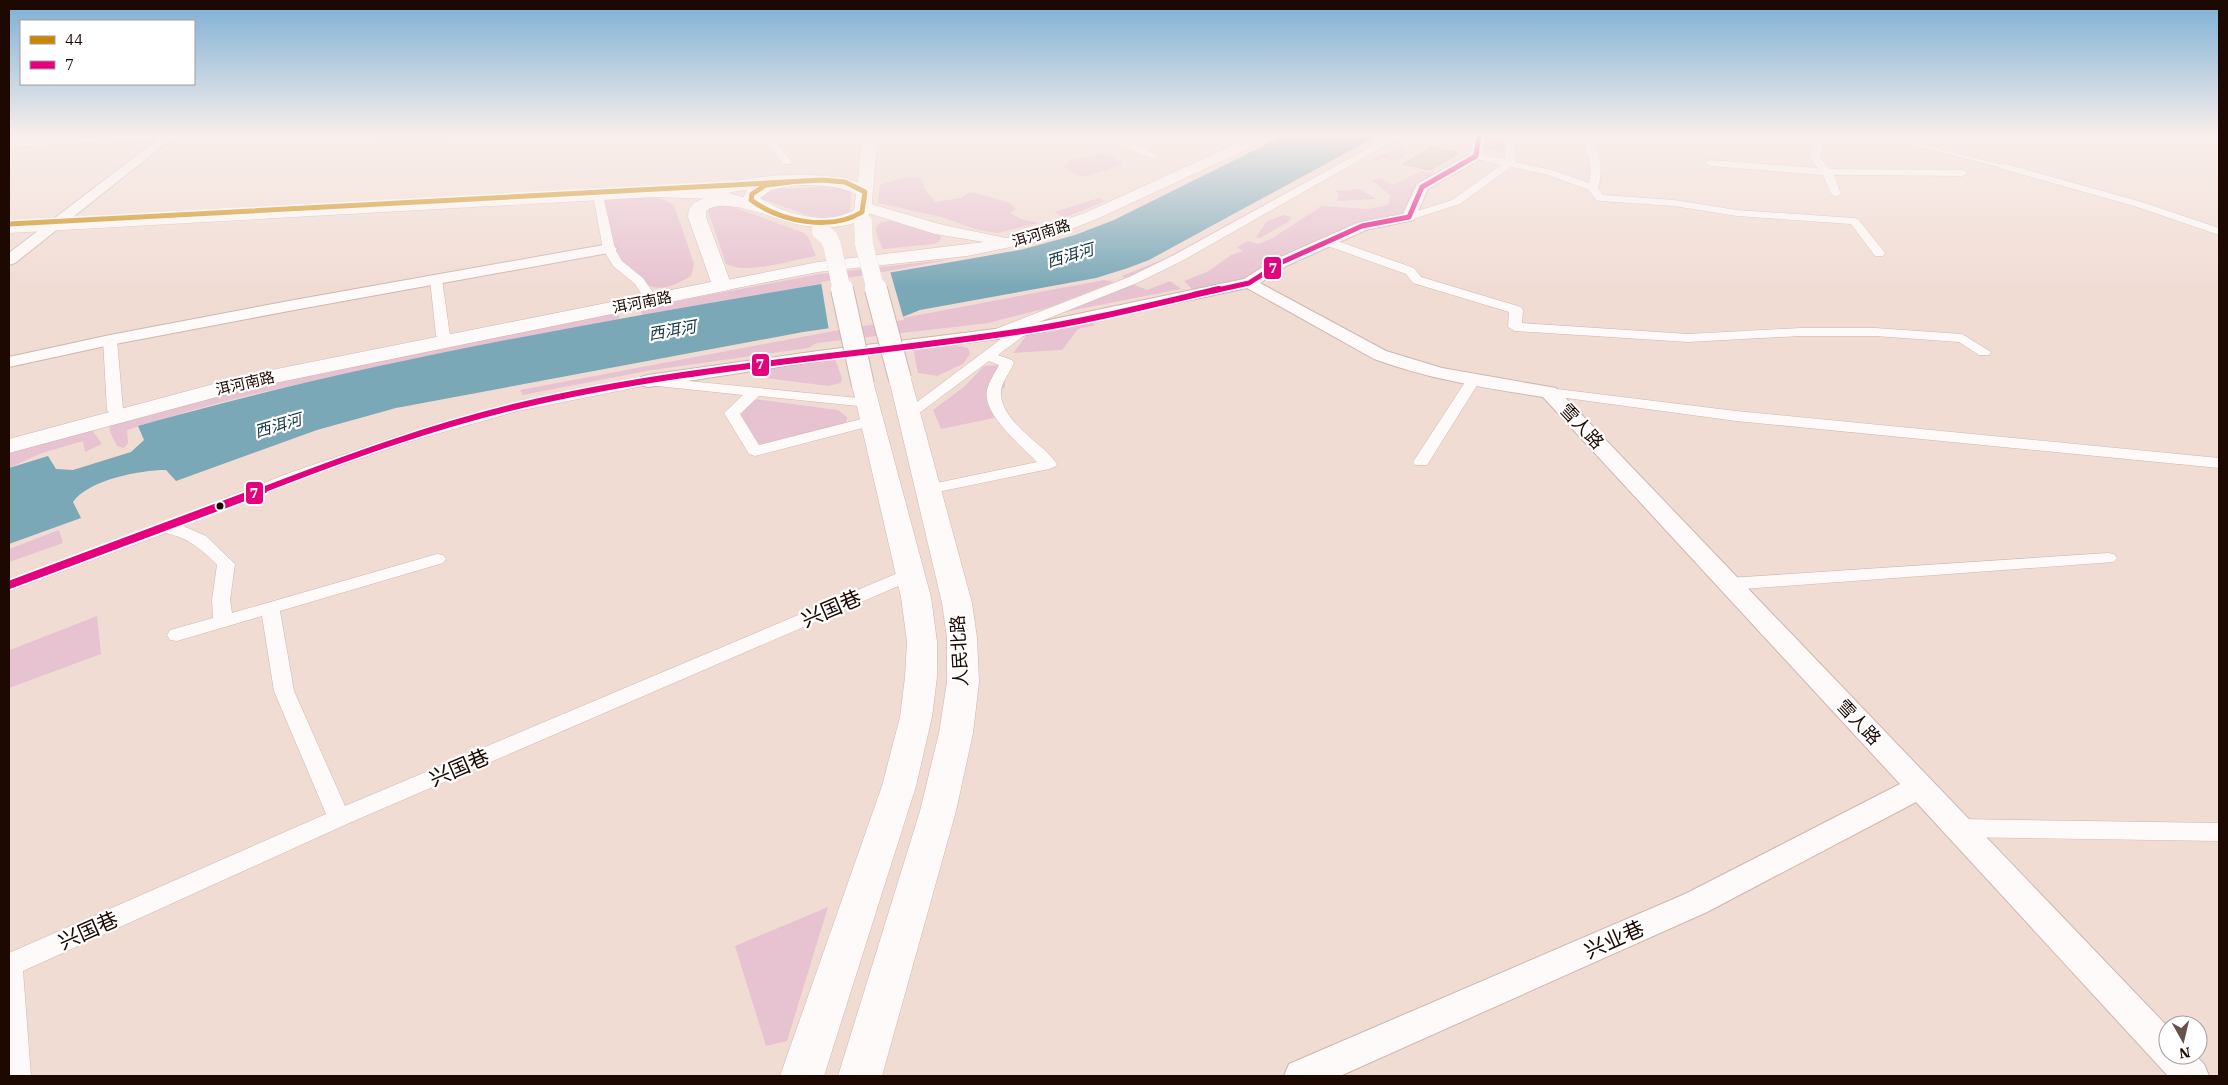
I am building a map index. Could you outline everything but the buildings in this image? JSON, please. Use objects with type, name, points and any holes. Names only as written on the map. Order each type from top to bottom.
[{"type":"main road","points":[[9,228],[56,223],[691,187]]},
{"type":"main road","points":[[684,209],[694,200],[708,193],[730,187]]},
{"type":"main road","points":[[758,206],[750,198],[755,191],[764,187]]},
{"type":"main road","points":[[849,187],[864,208],[941,230],[1005,241]]},
{"type":"main road","name":"人民北路","points":[[860,1076],[944,789],[956,733],[962,689],[962,650],[957,603],[864,244],[866,187]]},
{"type":"main road","name":"洱河南路","points":[[1005,241],[1064,221],[1140,187]]},
{"type":"main road","name":"洱河南路","points":[[9,439],[246,376],[649,295],[818,267],[1005,241],[1072,225],[1155,187]]},
{"type":"main road","points":[[9,224],[637,192],[708,193],[732,198],[796,220],[816,223],[843,221],[858,216],[864,208]]},
{"type":"main road","points":[[637,192],[667,195],[680,201],[715,285]]},
{"type":"main road","points":[[715,285],[698,217],[698,209],[705,204],[718,202],[758,206]]},
{"type":"main road","name":"人民北路","points":[[796,220],[821,231],[832,242],[868,403],[911,574],[919,614],[922,653],[920,690],[914,725],[892,808],[802,1076]]},
{"type":"main road","points":[[933,252],[953,241],[952,231]]},
{"type":"main road","name":"洱河南路","points":[[9,446],[256,380],[715,285]]},
{"type":"street","points":[[9,260],[103,187]]},
{"type":"street","points":[[992,335],[1133,280],[1178,258],[1306,187]]},
{"type":"street","points":[[1409,217],[1423,187]]},
{"type":"street","points":[[9,585],[166,527],[298,475],[430,430],[515,407],[648,381],[1021,331],[1249,283],[1280,263],[1326,241],[1362,226],[1409,217],[1456,202],[1477,187]]},
{"type":"street","points":[[1589,187],[1593,188],[1600,198],[1674,203],[1737,213],[1854,221],[1879,253]]},
{"type":"street","points":[[1833,187],[1836,194]]},
{"type":"street","points":[[2076,187],[2138,204],[2219,232]]},
{"type":"street","points":[[598,195],[609,249],[617,263],[639,282],[649,295]]},
{"type":"street","points":[[1326,241],[1410,271],[1417,280],[1516,310],[1515,327],[1688,338],[1792,332],[1875,332],[1962,338],[1984,352]]},
{"type":"street","points":[[9,362],[110,340],[436,279],[609,249]]},
{"type":"street","points":[[436,279],[443,336]]},
{"type":"street","points":[[1249,283],[1380,356],[1406,365],[1474,379],[1549,392],[1736,416],[2219,463]]},
{"type":"street","points":[[909,414],[1021,331]]},
{"type":"street","points":[[110,340],[115,410]]},
{"type":"street","points":[[928,489],[1049,464],[1006,421],[996,406],[993,392],[1007,363],[987,356]]},
{"type":"street","points":[[1421,462],[1474,379]]},
{"type":"street","points":[[648,381],[868,403]]},
{"type":"street","points":[[755,392],[732,412],[755,451],[868,403]]},
{"type":"street","name":"雪人路","points":[[1549,392],[2158,1040]]},
{"type":"street","points":[[166,527],[188,532],[209,547],[226,564],[222,600],[223,621]]},
{"type":"street","points":[[1729,584],[2108,558]]},
{"type":"street","points":[[177,635],[437,559]]},
{"type":"street","name":"兴国巷","points":[[9,965],[339,818],[911,574]]},
{"type":"street","points":[[270,607],[284,691],[339,818]]},
{"type":"street","name":"兴业巷","points":[[1302,1076],[1696,903],[1920,787]]},
{"type":"street","points":[[1958,828],[2219,832]]},
{"type":"street","points":[[9,965],[18,1076]]},
{"type":"street","points":[[2181,1065],[2191,1076]]},
{"type":"shaded area","points":[[837,187],[851,192],[850,216],[817,219],[759,198],[760,194],[773,189]]},
{"type":"shaded area","points":[[880,187],[924,187],[935,202],[961,198],[970,192],[1008,202],[1016,209],[1010,213],[1021,219],[1039,223],[998,233],[978,230],[941,217],[878,203]]},
{"type":"shaded area","points":[[1296,187],[1301,187],[1127,280],[1122,276],[1166,258]]},
{"type":"shaded area","points":[[1380,187],[1417,187],[1415,188],[1406,216],[1375,221],[1243,281],[1193,290],[1184,281],[1209,271],[1231,255],[1243,251],[1237,247],[1248,241],[1258,244],[1271,239],[1322,206],[1368,209],[1388,205],[1391,196]]},
{"type":"shaded area","points":[[1360,189],[1376,199],[1337,201],[1339,194],[1336,191]]},
{"type":"shaded area","points":[[639,197],[662,199],[674,205],[694,264],[691,276],[673,285],[658,288],[638,278],[619,258],[610,237],[604,199]]},
{"type":"shaded area","points":[[1099,198],[1106,201],[1064,218],[1055,212]]},
{"type":"shaded area","points":[[721,205],[731,206],[804,233],[809,239],[816,256],[770,266],[746,268],[726,264],[708,211],[710,208]]},
{"type":"shaded area","points":[[1283,215],[1292,217],[1288,222],[1260,238],[1256,238],[1266,222]]},
{"type":"shaded area","points":[[891,221],[940,235],[941,237],[939,242],[933,244],[883,249],[876,230],[879,224]]},
{"type":"shaded area","points":[[953,259],[642,317],[641,308],[819,274]]},
{"type":"shaded area","points":[[1104,280],[1114,282],[1047,308],[988,323],[817,343],[808,348],[652,370],[523,395],[520,390]]},
{"type":"shaded area","points":[[1170,281],[1181,289],[1059,313],[1133,284],[1147,290]]},
{"type":"shaded area","points":[[618,313],[620,321],[359,371],[213,405],[127,430],[128,443],[124,448],[117,446],[110,432],[109,421],[245,386]]},
{"type":"shaded area","points":[[1092,322],[1095,325],[1078,329],[1062,350],[1013,353],[1027,335]]},
{"type":"shaded area","points":[[953,344],[968,348],[970,354],[963,364],[937,376],[918,373],[913,348]]},
{"type":"shaded area","points":[[835,359],[842,378],[841,383],[828,386],[759,377],[764,369]]},
{"type":"shaded area","points":[[998,365],[1006,368],[1005,387],[990,398],[994,418],[941,429],[933,410],[965,386],[984,366]]},
{"type":"shaded area","points":[[754,399],[838,410],[847,417],[846,425],[757,449],[738,418]]},
{"type":"shaded area","points":[[90,427],[102,444],[85,452],[83,441],[42,453],[9,468],[9,450]]},
{"type":"shaded area","points":[[59,530],[63,543],[9,562],[9,549]]},
{"type":"shaded area","points":[[97,616],[101,654],[9,688],[9,648],[10,650]]},
{"type":"shaded area","points":[[828,907],[787,1041],[766,1046],[735,946]]},
{"type":"water","name":"西洱河","points":[[1181,187],[1284,187],[1149,260],[1096,278],[920,310],[900,318],[803,332],[396,408],[317,430],[176,481],[166,470],[155,470],[129,474],[102,482],[80,494],[73,502],[81,518],[9,544],[9,468],[48,456],[56,469],[73,470],[131,452],[144,440],[138,426],[356,371],[466,348],[687,307],[1020,250],[1075,235],[1114,220]]},
{"type":"pier","points":[[890,271],[904,320],[829,331],[821,282]]},
{"type":"transit line","name":"44","points":[[9,224],[699,187]]},
{"type":"transit line","name":"44","points":[[763,187],[752,194],[751,200],[760,207],[789,218],[806,221],[838,222],[852,218],[862,212],[865,192],[857,187]]},
{"type":"transit line","name":"7","points":[[9,585],[340,460],[474,417],[519,406],[580,393],[704,372],[1016,332],[1249,283],[1280,263],[1362,226],[1409,217],[1423,187]]}]
